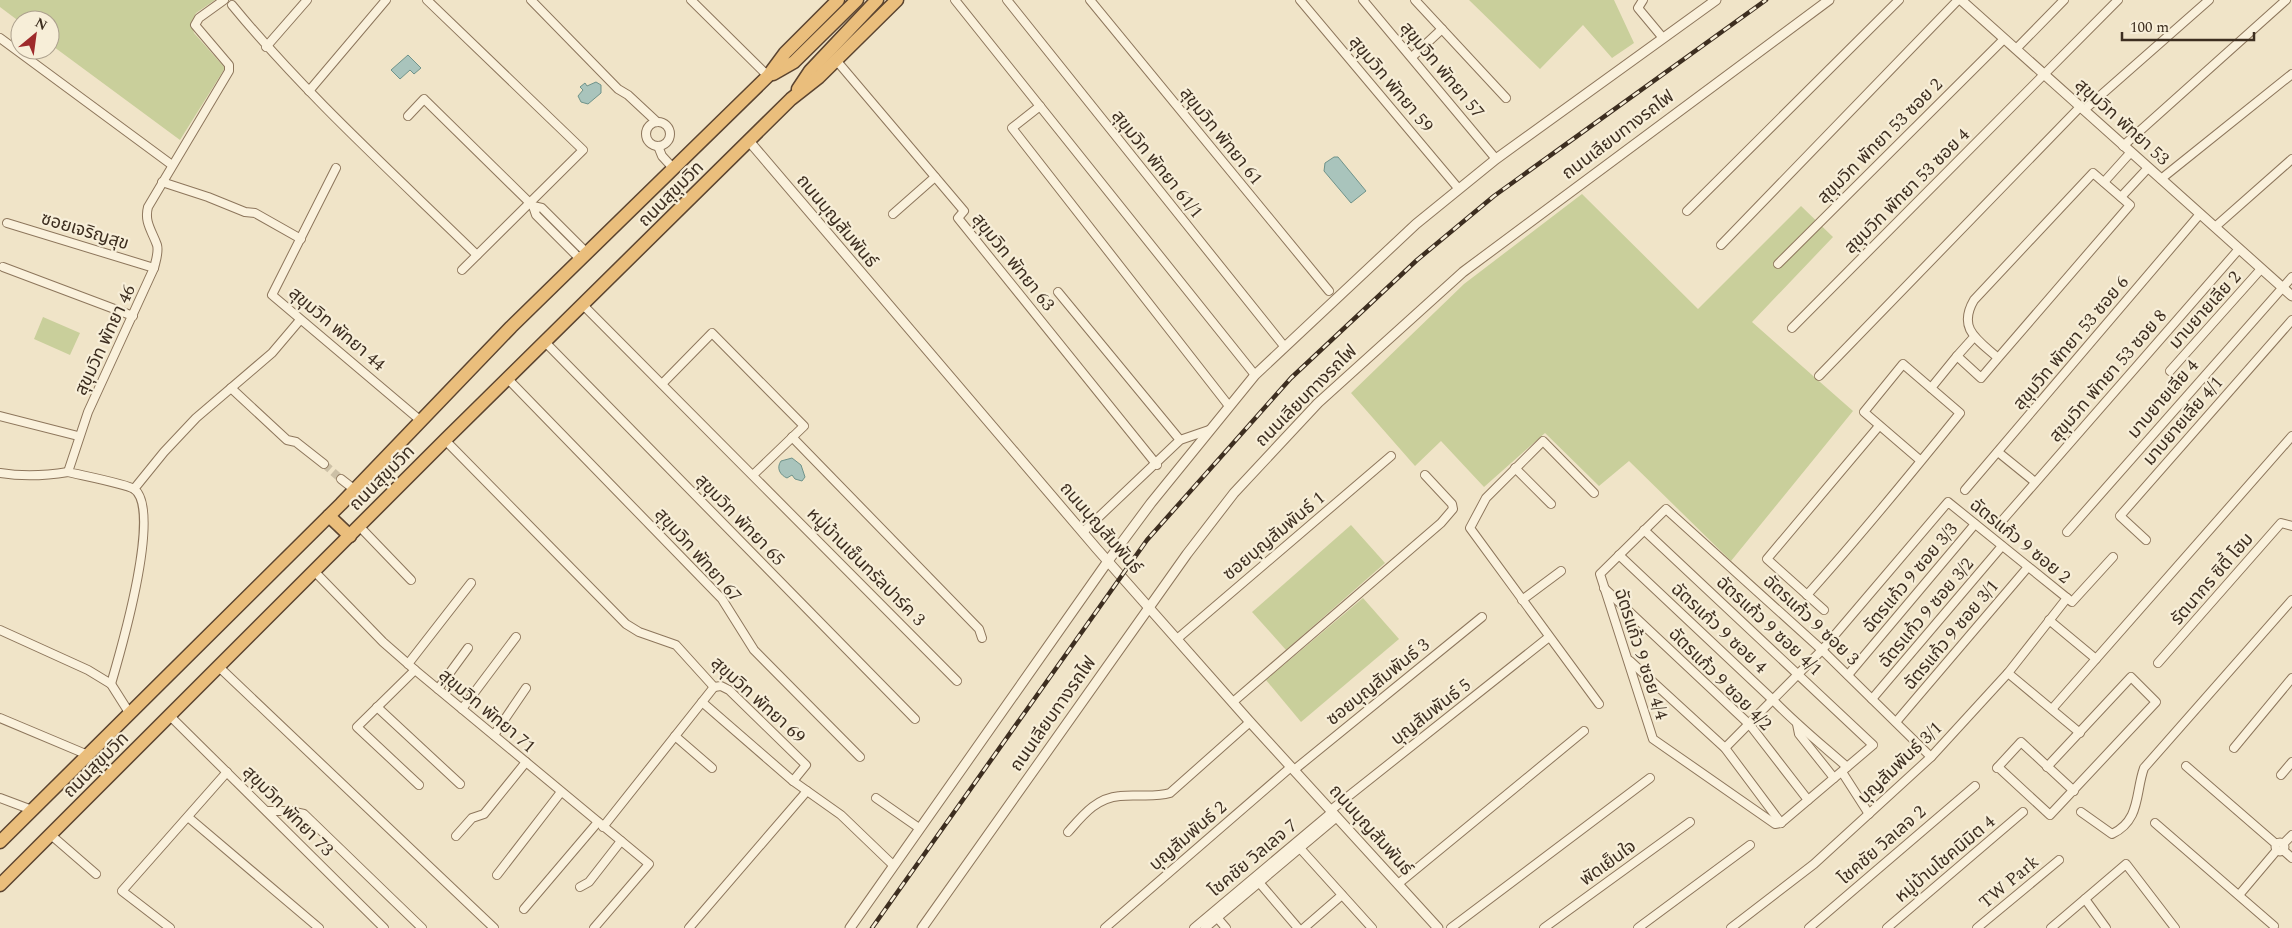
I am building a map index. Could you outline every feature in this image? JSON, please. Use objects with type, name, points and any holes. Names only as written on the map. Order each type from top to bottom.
[{"type":"highway","name":"ถนนสุขุมวิท","points":[[0,842],[355,490],[511,327],[768,76],[785,53],[838,0]]},
{"type":"highway","name":"ถนนสุขุมวิท","points":[[768,76],[794,62],[857,0]]},
{"type":"highway","name":"ถนนสุขุมวิท","points":[[791,99],[810,71],[877,0]]},
{"type":"highway","name":"ถนนสุขุมวิท","points":[[0,885],[315,572],[444,440],[791,99],[819,77],[897,0]]},
{"type":"highway","points":[[329,516],[350,536]]},
{"type":"street","name":"สุขุมวิท พัทยา 46","points":[[68,472],[78,436],[154,268],[158,254],[157,245],[148,225],[147,212],[162,182],[229,71],[229,64],[195,25],[199,18],[224,0]]},
{"type":"street","points":[[266,47],[307,0]]},
{"type":"street","points":[[309,90],[386,0]]},
{"type":"street","points":[[426,0],[583,150],[531,204],[462,270]]},
{"type":"street","points":[[531,0],[618,89],[657,122],[664,124],[669,131],[668,139],[658,146]]},
{"type":"street","points":[[691,0],[768,76]]},
{"type":"street","points":[[955,0],[1256,375]]},
{"type":"street","name":"สุขุมวิท พัทยา 61/1","points":[[1007,0],[1284,346]]},
{"type":"street","name":"สุขุมวิท พัทยา 61","points":[[1090,0],[1329,291]]},
{"type":"street","name":"สุขุมวิท พัทยา 59","points":[[1300,0],[1458,188]]},
{"type":"street","name":"สุขุมวิท พัทยา 57","points":[[1363,0],[1496,159]]},
{"type":"street","points":[[1415,0],[1506,98]]},
{"type":"street","points":[[1643,0],[1638,8],[1662,38]]},
{"type":"street","points":[[850,928],[893,864],[1108,561],[1209,430],[1256,375],[1284,346],[1416,224],[1458,188],[1716,0]]},
{"type":"street","name":"ถนนเลียบทางรถไฟ","points":[[922,928],[1148,607],[1234,493],[1311,410],[1463,272],[1829,0]]},
{"type":"street","points":[[1687,211],[1899,0]]},
{"type":"street","points":[[1722,245],[1960,0]]},
{"type":"street","name":"สุขุมวิท พัทยา 53","points":[[1960,0],[2292,296]]},
{"type":"street","points":[[2016,49],[2064,0]]},
{"type":"street","name":"สุขุมวิท พัทยา 53 ซอย 4","points":[[1792,328],[2118,0]]},
{"type":"street","points":[[1820,376],[2082,109],[2209,0]]},
{"type":"street","points":[[2124,146],[2286,0]]},
{"type":"street","points":[[232,5],[266,47],[477,255]]},
{"type":"street","points":[[1412,57],[1442,29]]},
{"type":"street","points":[[0,38],[172,165]]},
{"type":"street","name":"สุขุมวิท พัทยา 53 ซอย 2","points":[[1778,264],[2004,39]]},
{"type":"street","name":"สุขุมวิท พัทยา 63","points":[[836,60],[964,211],[958,218],[1157,464]]},
{"type":"street","points":[[2161,179],[2292,74]]},
{"type":"street","points":[[408,116],[424,99],[531,204],[536,215],[584,257]]},
{"type":"street","points":[[1040,106],[1012,128],[1229,406]]},
{"type":"street","points":[[643,110],[648,128],[646,135],[649,142],[658,146],[662,156],[672,168]]},
{"type":"street","points":[[648,128],[657,122]]},
{"type":"street","name":"ถนนบุญสัมพันธ์","points":[[749,141],[1082,532],[1250,722],[1438,928]]},
{"type":"street","points":[[2104,182],[2131,152]]},
{"type":"street","points":[[2215,227],[2292,159]]},
{"type":"street","name":"สุขุมวิท พัทยา 44","points":[[336,168],[272,295],[381,385],[421,422]]},
{"type":"street","points":[[2121,197],[2148,168]]},
{"type":"street","points":[[1957,356],[1982,378],[2130,206],[2093,173],[1974,300],[1970,308],[1968,329],[1974,337],[1998,358]]},
{"type":"street","points":[[893,214],[935,177]]},
{"type":"street","points":[[162,182],[245,212],[255,213],[301,238]]},
{"type":"street","name":"สุขุมวิท พัทยา 53 ซอย 6","points":[[1965,490],[2200,214]]},
{"type":"street","name":"ซอยเจริญสุข","points":[[7,223],[154,268]]},
{"type":"street","name":"สุขุมวิท พัทยา 53 ซอย 8","points":[[2000,522],[2239,249]]},
{"type":"street","points":[[3,267],[133,316]]},
{"type":"street","name":"มาบยายเลีย 2","points":[[2170,371],[2261,269]]},
{"type":"street","name":"มาบยายเลีย 4","points":[[2066,532],[2292,277]]},
{"type":"street","points":[[1058,292],[1180,440]]},
{"type":"street","name":"หมู่บ้านเซ็นทรัลปาร์ค 3","points":[[583,305],[957,681]]},
{"type":"street","points":[[134,489],[164,452],[196,418],[272,353],[300,320]]},
{"type":"street","name":"มาบยายเลีย 4/1","points":[[2146,540],[2120,516],[2292,320]]},
{"type":"street","points":[[662,384],[712,333],[804,426],[753,475]]},
{"type":"street","points":[[1931,388],[1974,337]]},
{"type":"street","name":"สุขุมวิท พัทยา 65","points":[[545,342],[915,719]]},
{"type":"street","points":[[1807,595],[1921,460],[1960,413],[1903,364],[1864,412],[1921,460]]},
{"type":"street","name":"สุขุมวิท พัทยา 67","points":[[508,379],[722,600],[754,650],[860,757]]},
{"type":"street","points":[[231,388],[287,440],[296,442],[324,464]]},
{"type":"street","points":[[0,416],[78,436]]},
{"type":"street","points":[[1824,610],[1767,559],[1879,426]]},
{"type":"street","points":[[1082,532],[1157,464],[1180,440],[1209,430]]},
{"type":"street","points":[[2052,709],[2292,436]]},
{"type":"street","name":"หมู่บ้านเซ็นทรัลปาร์ค 3","points":[[792,437],[978,629],[982,638]]},
{"type":"street","name":"สุขุมวิท พัทยา 69","points":[[444,440],[626,624],[639,632],[676,645],[685,652],[714,687],[721,686],[729,690],[806,764],[793,781]]},
{"type":"street","points":[[1594,493],[1543,441],[1486,498],[1470,528],[1599,704]]},
{"type":"street","points":[[1998,452],[2034,482]]},
{"type":"street","name":"ซอยบุญสัมพันธ์ 1","points":[[1177,639],[1391,456]]},
{"type":"street","points":[[1515,468],[1551,504]]},
{"type":"street","points":[[0,473],[24,477],[68,472],[134,489],[141,498],[144,515],[144,545],[133,599],[111,684]]},
{"type":"street","points":[[1233,702],[1441,523],[1453,509],[1452,504],[1425,475]]},
{"type":"street","points":[[341,478],[355,490]]},
{"type":"street","name":"ฉัตรแก้ว 9 ซอย 2","points":[[1822,650],[1948,502],[2070,600]]},
{"type":"street","name":"ฉัตรแก้ว 9 ซอย 3","points":[[1644,530],[1666,509],[1822,650],[1931,757]]},
{"type":"street","name":"รัตนากร ซิตี้ โฮม","points":[[2158,664],[2282,523],[2292,526]]},
{"type":"street","name":"ฉัตรแก้ว 9 ซอย 3/3","points":[[1848,675],[1975,524]]},
{"type":"street","points":[[359,526],[411,580]]},
{"type":"street","points":[[1619,555],[1644,530]]},
{"type":"street","name":"ฉัตรแก้ว 9 ซอย 4/1","points":[[1644,530],[1799,674],[1872,745],[1844,769]]},
{"type":"street","name":"ฉัตรแก้ว 9 ซอย 3/2","points":[[1872,699],[2002,546]]},
{"type":"street","name":"ฉัตรแก้ว 9 ซอย 4/4","points":[[1619,555],[1600,574],[1653,739],[1775,824],[1781,823]]},
{"type":"street","name":"ฉัตรแก้ว 9 ซอย 4","points":[[1619,555],[1774,700],[1797,724],[1808,731],[1844,769],[1869,814]]},
{"type":"street","name":"บุญสัมพันธ์ 3/1","points":[[1731,928],[1814,864],[1931,757],[2008,673],[2049,620],[2113,557]]},
{"type":"street","name":"ฉัตรแก้ว 9 ซอย 3/1","points":[[1896,722],[2028,567]]},
{"type":"street","points":[[1522,600],[1561,571]]},
{"type":"street","name":"สุขุมวิท พัทยา 71","points":[[315,572],[383,642],[648,864],[594,928]]},
{"type":"street","points":[[419,785],[357,727],[412,667],[471,583]]},
{"type":"street","name":"ฉัตรแก้ว 9 ซอย 4/2","points":[[1603,587],[1750,725],[1808,800]]},
{"type":"street","points":[[2081,812],[2112,834],[2127,821],[2137,804],[2144,768],[2292,600]]},
{"type":"street","name":"ซอยบุญสัมพันธ์ 3","points":[[1292,768],[1482,617]]},
{"type":"street","points":[[2049,620],[2096,659]]},
{"type":"street","points":[[0,630],[88,670],[111,684],[130,714]]},
{"type":"street","points":[[462,709],[516,637]]},
{"type":"street","name":"บุญสัมพันธ์ 5","points":[[1333,813],[1549,637]]},
{"type":"street","points":[[438,689],[468,648]]},
{"type":"street","points":[[1725,748],[1750,725],[1822,650]]},
{"type":"street","points":[[1628,660],[1725,748],[1781,823],[1844,769]]},
{"type":"street","points":[[219,667],[494,928]]},
{"type":"street","points":[[2008,673],[2080,733]]},
{"type":"street","points":[[2047,767],[2130,677],[2156,702],[2074,791],[2050,815],[1997,767],[2021,742],[2047,767],[2074,791]]},
{"type":"street","points":[[2234,748],[2292,678]]},
{"type":"street","points":[[524,909],[601,825],[714,687]]},
{"type":"street","points":[[494,735],[526,688]]},
{"type":"street","points":[[702,702],[793,781],[841,815],[893,864]]},
{"type":"street","points":[[377,707],[460,784]]},
{"type":"street","name":"สุขุมวิท พัทยา 73","points":[[170,716],[384,928]]},
{"type":"street","points":[[0,718],[88,755]]},
{"type":"street","points":[[1068,832],[1087,810],[1104,800],[1120,796],[1158,796],[1170,793],[1250,722]]},
{"type":"street","name":"ฉัตรแก้ว 9 ซอย 4","points":[[1797,724],[1799,734],[1834,778]]},
{"type":"street","points":[[1398,884],[1584,731]]},
{"type":"street","points":[[675,736],[712,768]]},
{"type":"street","points":[[456,836],[472,818],[484,814],[526,762]]},
{"type":"street","points":[[2281,775],[2292,762]]},
{"type":"street","points":[[2186,766],[2292,858]]},
{"type":"street","name":"บุญสัมพันธ์ 2","points":[[1105,928],[1292,768]]},
{"type":"street","points":[[170,928],[122,891],[227,772]]},
{"type":"street","points":[[1452,928],[1650,778]]},
{"type":"street","name":"โชคชัย วิลเลจ 2","points":[[1810,928],[1975,786]]},
{"type":"street","points":[[689,928],[807,791]]},
{"type":"street","points":[[497,875],[562,792]]},
{"type":"street","points":[[0,798],[32,810]]},
{"type":"street","points":[[876,798],[919,828]]},
{"type":"street","points":[[267,811],[290,811],[304,814],[422,928]]},
{"type":"street","name":"หมู่บ้านโชคนิมิต 4","points":[[1887,928],[2023,812]]},
{"type":"street","name":"โชคชัย วิลเลจ 7","points":[[1194,928],[1215,915],[1257,880],[1295,843],[1333,813]]},
{"type":"street","name":"โชคชัย วิลเลจ 7","points":[[1257,880],[1300,850],[1333,813]]},
{"type":"street","points":[[188,817],[319,928]]},
{"type":"street","name":"พัดเย็นใจ","points":[[1544,928],[1690,822]]},
{"type":"street","points":[[2155,824],[2274,926]]},
{"type":"street","points":[[51,835],[96,874]]},
{"type":"street","points":[[2239,895],[2292,835]]},
{"type":"street","points":[[580,887],[590,882],[621,841]]},
{"type":"street","points":[[1295,843],[1372,928]]},
{"type":"street","points":[[1638,928],[1750,845]]},
{"type":"street","name":"TW Park","points":[[1977,928],[2059,860]]},
{"type":"street","points":[[2052,928],[2126,864],[2175,928]]},
{"type":"street","points":[[1257,880],[1298,928]]},
{"type":"street","points":[[1304,928],[1342,895]]},
{"type":"street","points":[[2085,899],[2106,928]]},
{"type":"street","points":[[1215,915],[1226,928]]},
{"type":"street","name":"โชคชัย วิลเลจ 7","points":[[1205,928],[1215,915]]},
{"type":"green space","points":[[0,0],[215,0],[196,13],[191,23],[194,33],[225,68],[180,140],[60,51],[60,10],[10,10],[10,14],[0,7]]},
{"type":"green space","points":[[1469,0],[1614,0],[1634,43],[1612,58],[1583,25],[1540,69]]},
{"type":"green space","points":[[1582,194],[1698,309],[1801,206],[1833,237],[1752,322],[1853,411],[1731,561],[1629,461],[1599,486],[1545,433],[1484,487],[1441,441],[1415,466],[1351,393],[1464,284]]},
{"type":"green space","points":[[43,317],[80,333],[70,355],[34,339]]},
{"type":"green space","points":[[1351,525],[1385,563],[1286,650],[1252,612]]},
{"type":"green space","points":[[1363,598],[1399,639],[1301,722],[1266,680]]},
{"type":"water","points":[[408,55],[421,68],[414,74],[410,70],[400,79],[391,70]]},
{"type":"water","points":[[596,82],[601,85],[601,93],[588,104],[581,102],[578,96],[583,90],[580,87],[585,83],[587,86]]},
{"type":"water","points":[[1334,157],[1338,157],[1366,191],[1351,203],[1324,171],[1325,163]]},
{"type":"water","points":[[792,458],[801,465],[805,477],[802,481],[795,479],[792,475],[787,478],[780,471],[781,461]]},
{"type":"tunnel","points":[[324,464],[341,479]]},
{"type":"railway","points":[[872,928],[1147,540],[1291,378],[1417,260],[1494,196],[1766,0]]}]
